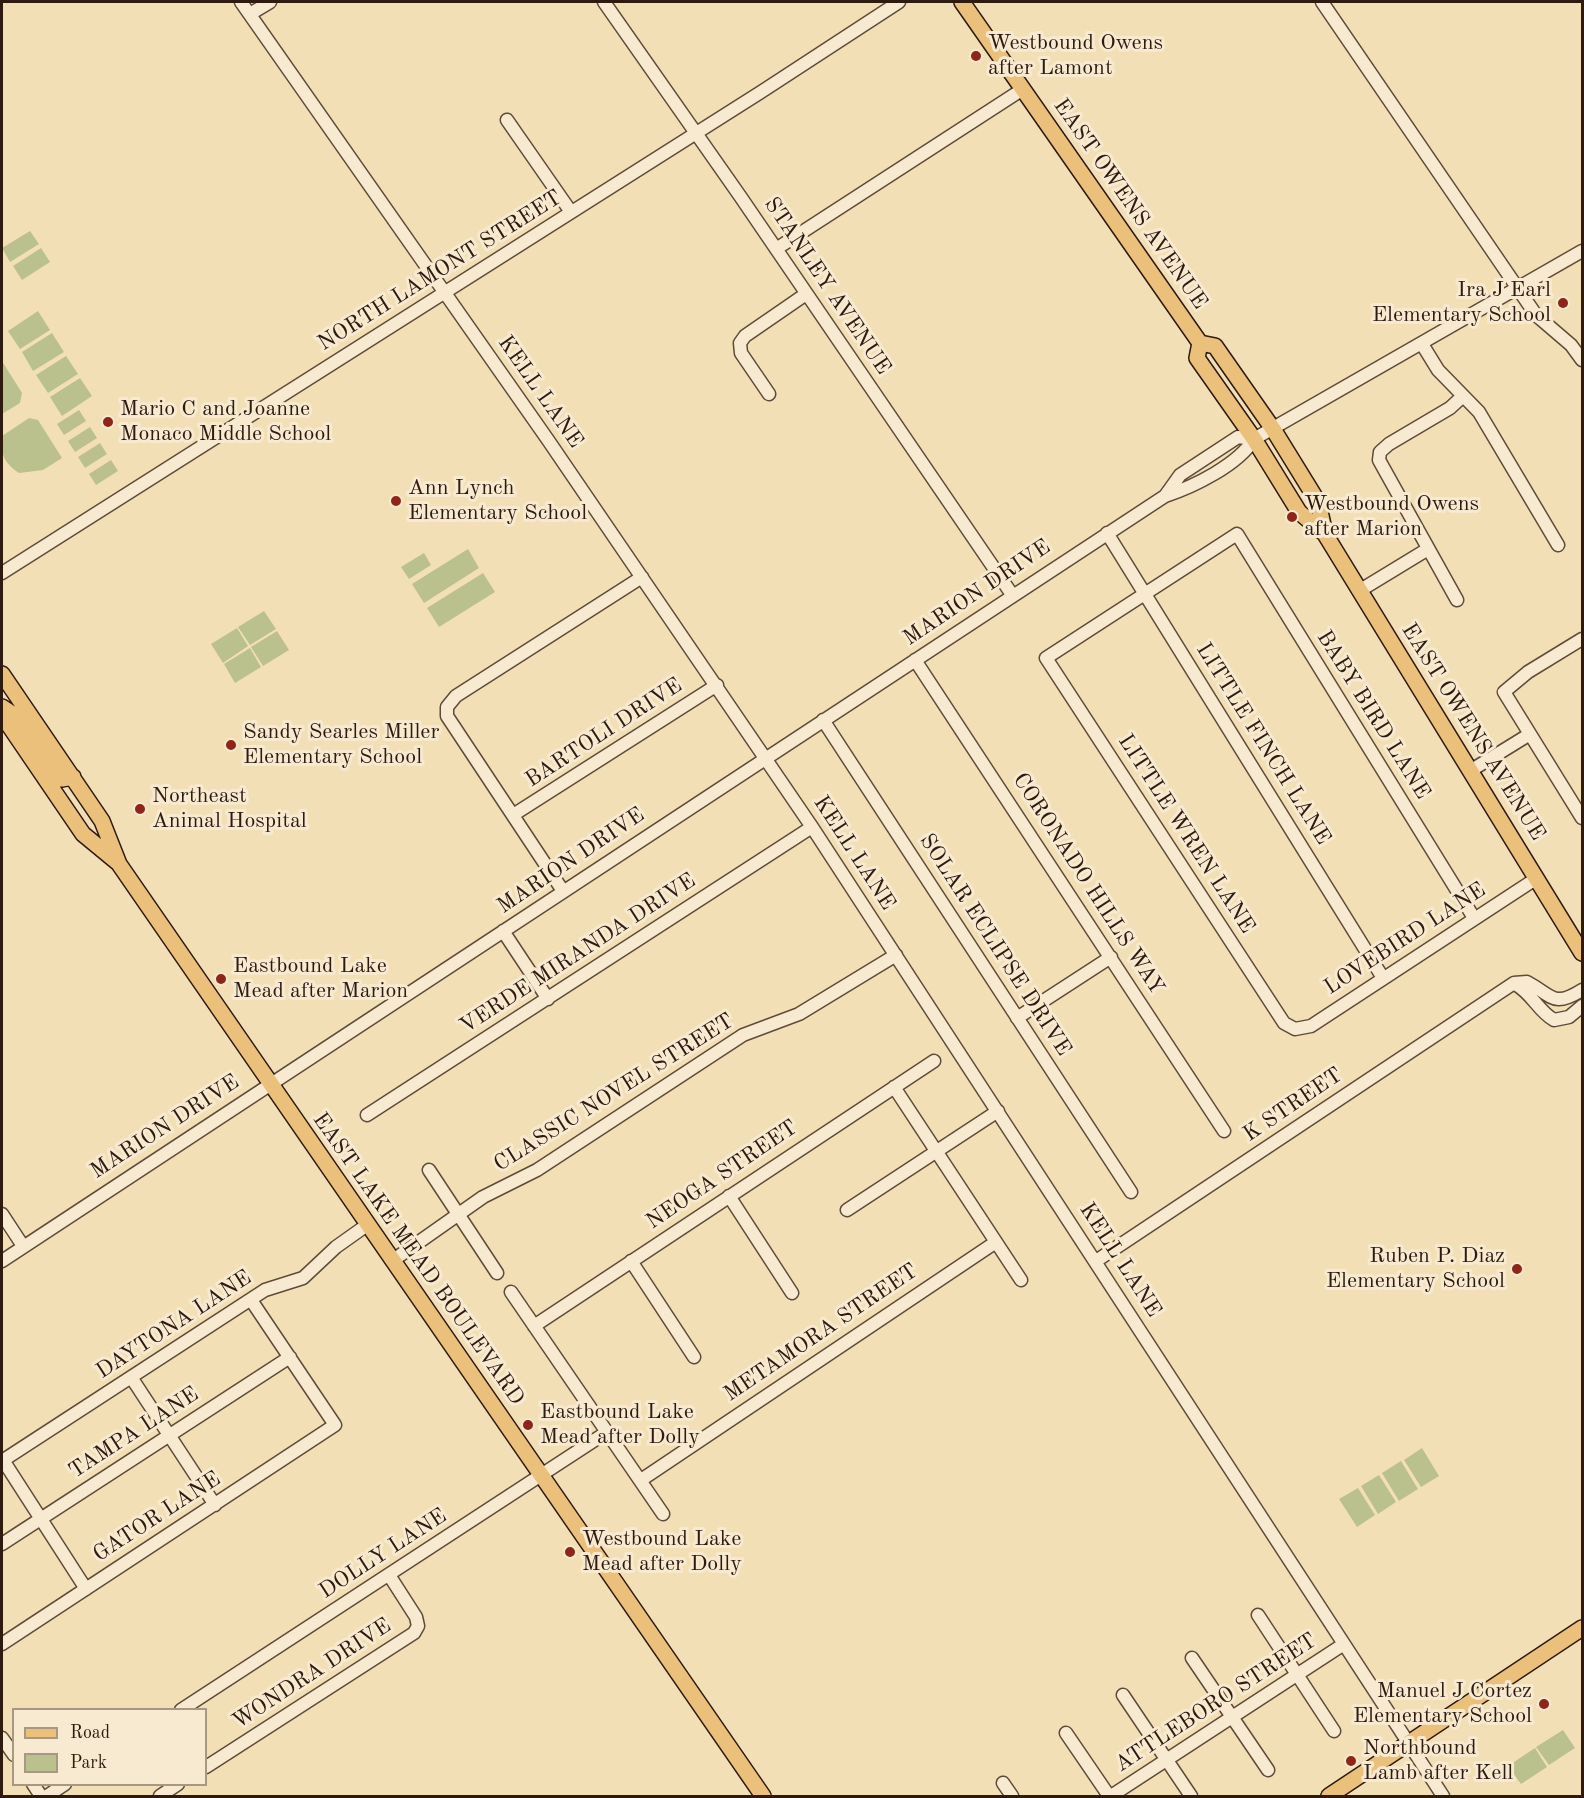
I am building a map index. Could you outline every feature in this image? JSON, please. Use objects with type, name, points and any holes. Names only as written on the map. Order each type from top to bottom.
[{"type":"main road","name":"EAST OWENS AVENUE","points":[[962,2],[1200,343],[1215,346],[1273,429],[1317,502],[1325,534],[1582,953]]},
{"type":"main road","name":"EAST OWENS AVENUE","points":[[1200,343],[1197,358],[1254,439],[1299,513],[1325,534]]},
{"type":"main road","name":"EAST LAKE MEAD BOULEVARD","points":[[2,674],[102,821],[119,864],[763,1797]]},
{"type":"main road","points":[[2,707],[17,717],[62,779],[73,777]]},
{"type":"main road","name":"EAST LAKE MEAD BOULEVARD","points":[[2,715],[83,834],[119,864]]},
{"type":"main road","points":[[1329,1797],[1582,1628]]},
{"type":"street","name":"KELL LANE","points":[[242,2],[642,577],[812,827],[1443,1797]]},
{"type":"street","points":[[250,14],[270,2]]},
{"type":"street","name":"STANLEY AVENUE","points":[[604,2],[1013,596]]},
{"type":"street","name":"NORTH LAMONT STREET","points":[[2,573],[444,291],[696,134],[899,2]]},
{"type":"street","points":[[1322,2],[1536,315],[1572,345],[1582,360]]},
{"type":"street","points":[[776,249],[1023,89]]},
{"type":"street","points":[[507,120],[571,212]]},
{"type":"street","name":"MARION DRIVE","points":[[2,1261],[1107,533],[1165,496],[1198,483],[1246,452],[1254,439],[1582,252]]},
{"type":"street","points":[[769,394],[741,353],[740,343],[806,294]]},
{"type":"street","points":[[1422,344],[1438,370],[1479,412],[1558,545]]},
{"type":"street","points":[[1457,600],[1383,472],[1379,460],[1380,452],[1450,408],[1462,396]]},
{"type":"street","name":"LITTLE FINCH LANE","points":[[1107,533],[1383,978]]},
{"type":"street","name":"BABY BIRD LANE","points":[[1146,593],[1237,534],[1474,918]]},
{"type":"street","points":[[1359,591],[1428,549]]},
{"type":"street","points":[[563,891],[447,716],[447,707],[456,696],[642,577]]},
{"type":"street","name":"LITTLE WREN LANE","points":[[1146,593],[1046,658],[1284,1023],[1295,1029]]},
{"type":"street","points":[[1582,641],[1528,672],[1504,692],[1582,818]]},
{"type":"street","name":"CORONADO HILLS WAY","points":[[915,660],[1224,1131]]},
{"type":"street","name":"BARTOLI DRIVE","points":[[513,816],[717,686]]},
{"type":"street","name":"SOLAR ECLIPSE DRIVE","points":[[823,720],[1131,1192]]},
{"type":"street","points":[[1470,771],[1530,734]]},
{"type":"street","name":"VERDE MIRANDA DRIVE","points":[[366,1115],[812,827]]},
{"type":"street","name":"LOVEBIRD LANE","points":[[1295,1029],[1311,1026],[1537,878]]},
{"type":"street","points":[[503,931],[548,999]]},
{"type":"street","name":"CLASSIC NOVEL STREET","points":[[392,1261],[483,1197],[537,1170],[743,1035],[799,1014],[896,955]]},
{"type":"street","points":[[1017,1018],[1111,957]]},
{"type":"street","points":[[1514,983],[1527,982],[1553,1000],[1563,1001],[1582,990]]},
{"type":"street","points":[[1514,983],[1526,990],[1545,1015],[1554,1020],[1569,1017],[1582,1006]]},
{"type":"street","name":"K STREET","points":[[1096,1261],[1514,983]]},
{"type":"street","name":"NEOGA STREET","points":[[534,1326],[934,1061]]},
{"type":"street","points":[[894,1087],[1021,1280]]},
{"type":"street","points":[[847,1210],[998,1111]]},
{"type":"street","points":[[429,1170],[497,1273]]},
{"type":"street","points":[[729,1196],[792,1293]]},
{"type":"street","points":[[2,1214],[23,1246]]},
{"type":"street","name":"DAYTONA LANE","points":[[2,1460],[265,1290],[303,1278],[336,1247],[367,1225]]},
{"type":"street","name":"METAMORA STREET","points":[[640,1480],[996,1242]]},
{"type":"street","points":[[631,1261],[694,1357]]},
{"type":"street","points":[[511,1292],[663,1514]]},
{"type":"street","points":[[251,1300],[290,1357]]},
{"type":"street","name":"GATOR LANE","points":[[2,1644],[335,1425],[290,1357]]},
{"type":"street","name":"TAMPA LANE","points":[[2,1544],[290,1357]]},
{"type":"street","points":[[131,1377],[215,1504]]},
{"type":"street","name":"DOLLY LANE","points":[[184,1708],[607,1432]]},
{"type":"street","points":[[2,1460],[86,1589]]},
{"type":"street","name":"WONDRA DRIVE","points":[[207,1766],[414,1633],[418,1626],[416,1617],[389,1575]]},
{"type":"street","points":[[1258,1615],[1334,1731]]},
{"type":"street","name":"ATTLEBORO STREET","points":[[1117,1795],[1167,1758],[1298,1676],[1344,1644]]},
{"type":"street","points":[[1192,1658],[1268,1770]]},
{"type":"street","points":[[1123,1695],[1191,1797]]},
{"type":"street","points":[[1066,1733],[1117,1795]]},
{"type":"street","points":[[2,1738],[12,1752]]},
{"type":"street","points":[[1004,1783],[1012,1797]]},
{"type":"street","points":[[47,1797],[64,1786]]},
{"type":"street","points":[[160,1797],[176,1786]]},
{"type":"green space","points":[[30,231],[39,244],[10,262],[2,248]]},
{"type":"green space","points":[[41,248],[50,262],[22,280],[13,266]]},
{"type":"green space","points":[[38,311],[50,330],[20,349],[8,331]]},
{"type":"green space","points":[[52,333],[64,352],[33,371],[22,352]]},
{"type":"green space","points":[[66,356],[78,374],[48,393],[36,375]]},
{"type":"green space","points":[[2,361],[22,393],[20,403],[2,414]]},
{"type":"green space","points":[[80,378],[92,396],[62,416],[50,397]]},
{"type":"green space","points":[[79,410],[86,421],[64,435],[57,424]]},
{"type":"green space","points":[[29,418],[38,420],[62,458],[43,470],[19,473],[9,465],[4,457],[2,436]]},
{"type":"green space","points":[[90,427],[97,438],[75,452],[68,441]]},
{"type":"green space","points":[[100,443],[107,454],[85,468],[78,457]]},
{"type":"green space","points":[[111,460],[118,471],[96,485],[89,474]]},
{"type":"green space","points":[[468,549],[479,568],[424,603],[412,584]]},
{"type":"green space","points":[[424,553],[431,565],[409,579],[401,567]]},
{"type":"green space","points":[[483,573],[495,592],[439,627],[427,608]]},
{"type":"green space","points":[[264,611],[276,629],[250,645],[238,627]]},
{"type":"green space","points":[[237,628],[248,646],[223,663],[211,644]]},
{"type":"green space","points":[[277,631],[289,650],[263,666],[251,647]]},
{"type":"green space","points":[[250,648],[261,667],[235,683],[224,664]]},
{"type":"green space","points":[[1422,1448],[1439,1476],[1421,1487],[1404,1460]]},
{"type":"green space","points":[[1401,1461],[1418,1489],[1399,1501],[1382,1473]]},
{"type":"green space","points":[[1379,1475],[1396,1502],[1378,1514],[1361,1486]]},
{"type":"green space","points":[[1358,1488],[1375,1515],[1357,1527],[1339,1499]]},
{"type":"green space","points":[[1563,1730],[1575,1748],[1549,1765],[1536,1747]]},
{"type":"green space","points":[[1535,1748],[1547,1767],[1521,1784],[1508,1766]]},
{"type":"place","name":"Westbound Owens after Lamont","points":[[976,56]]},
{"type":"place","name":"Ira J Earl Elementary School","points":[[1563,303]]},
{"type":"place","name":"Mario C and Joanne Monaco Middle School","points":[[108,422]]},
{"type":"place","name":"Ann Lynch Elementary School","points":[[396,501]]},
{"type":"place","name":"Westbound Owens after Marion","points":[[1292,517]]},
{"type":"place","name":"Sandy Searles Miller Elementary School","points":[[231,745]]},
{"type":"place","name":"Northeast Animal Hospital","points":[[140,809]]},
{"type":"place","name":"Eastbound Lake Mead after Marion","points":[[221,979]]},
{"type":"place","name":"Ruben P. Diaz Elementary School","points":[[1517,1269]]},
{"type":"place","name":"Eastbound Lake Mead after Dolly","points":[[528,1425]]},
{"type":"place","name":"Westbound Lake Mead after Dolly","points":[[570,1552]]},
{"type":"place","name":"Manuel J Cortez Elementary School","points":[[1544,1704]]},
{"type":"place","name":"Northbound Lamb after Kell","points":[[1351,1761]]}]
